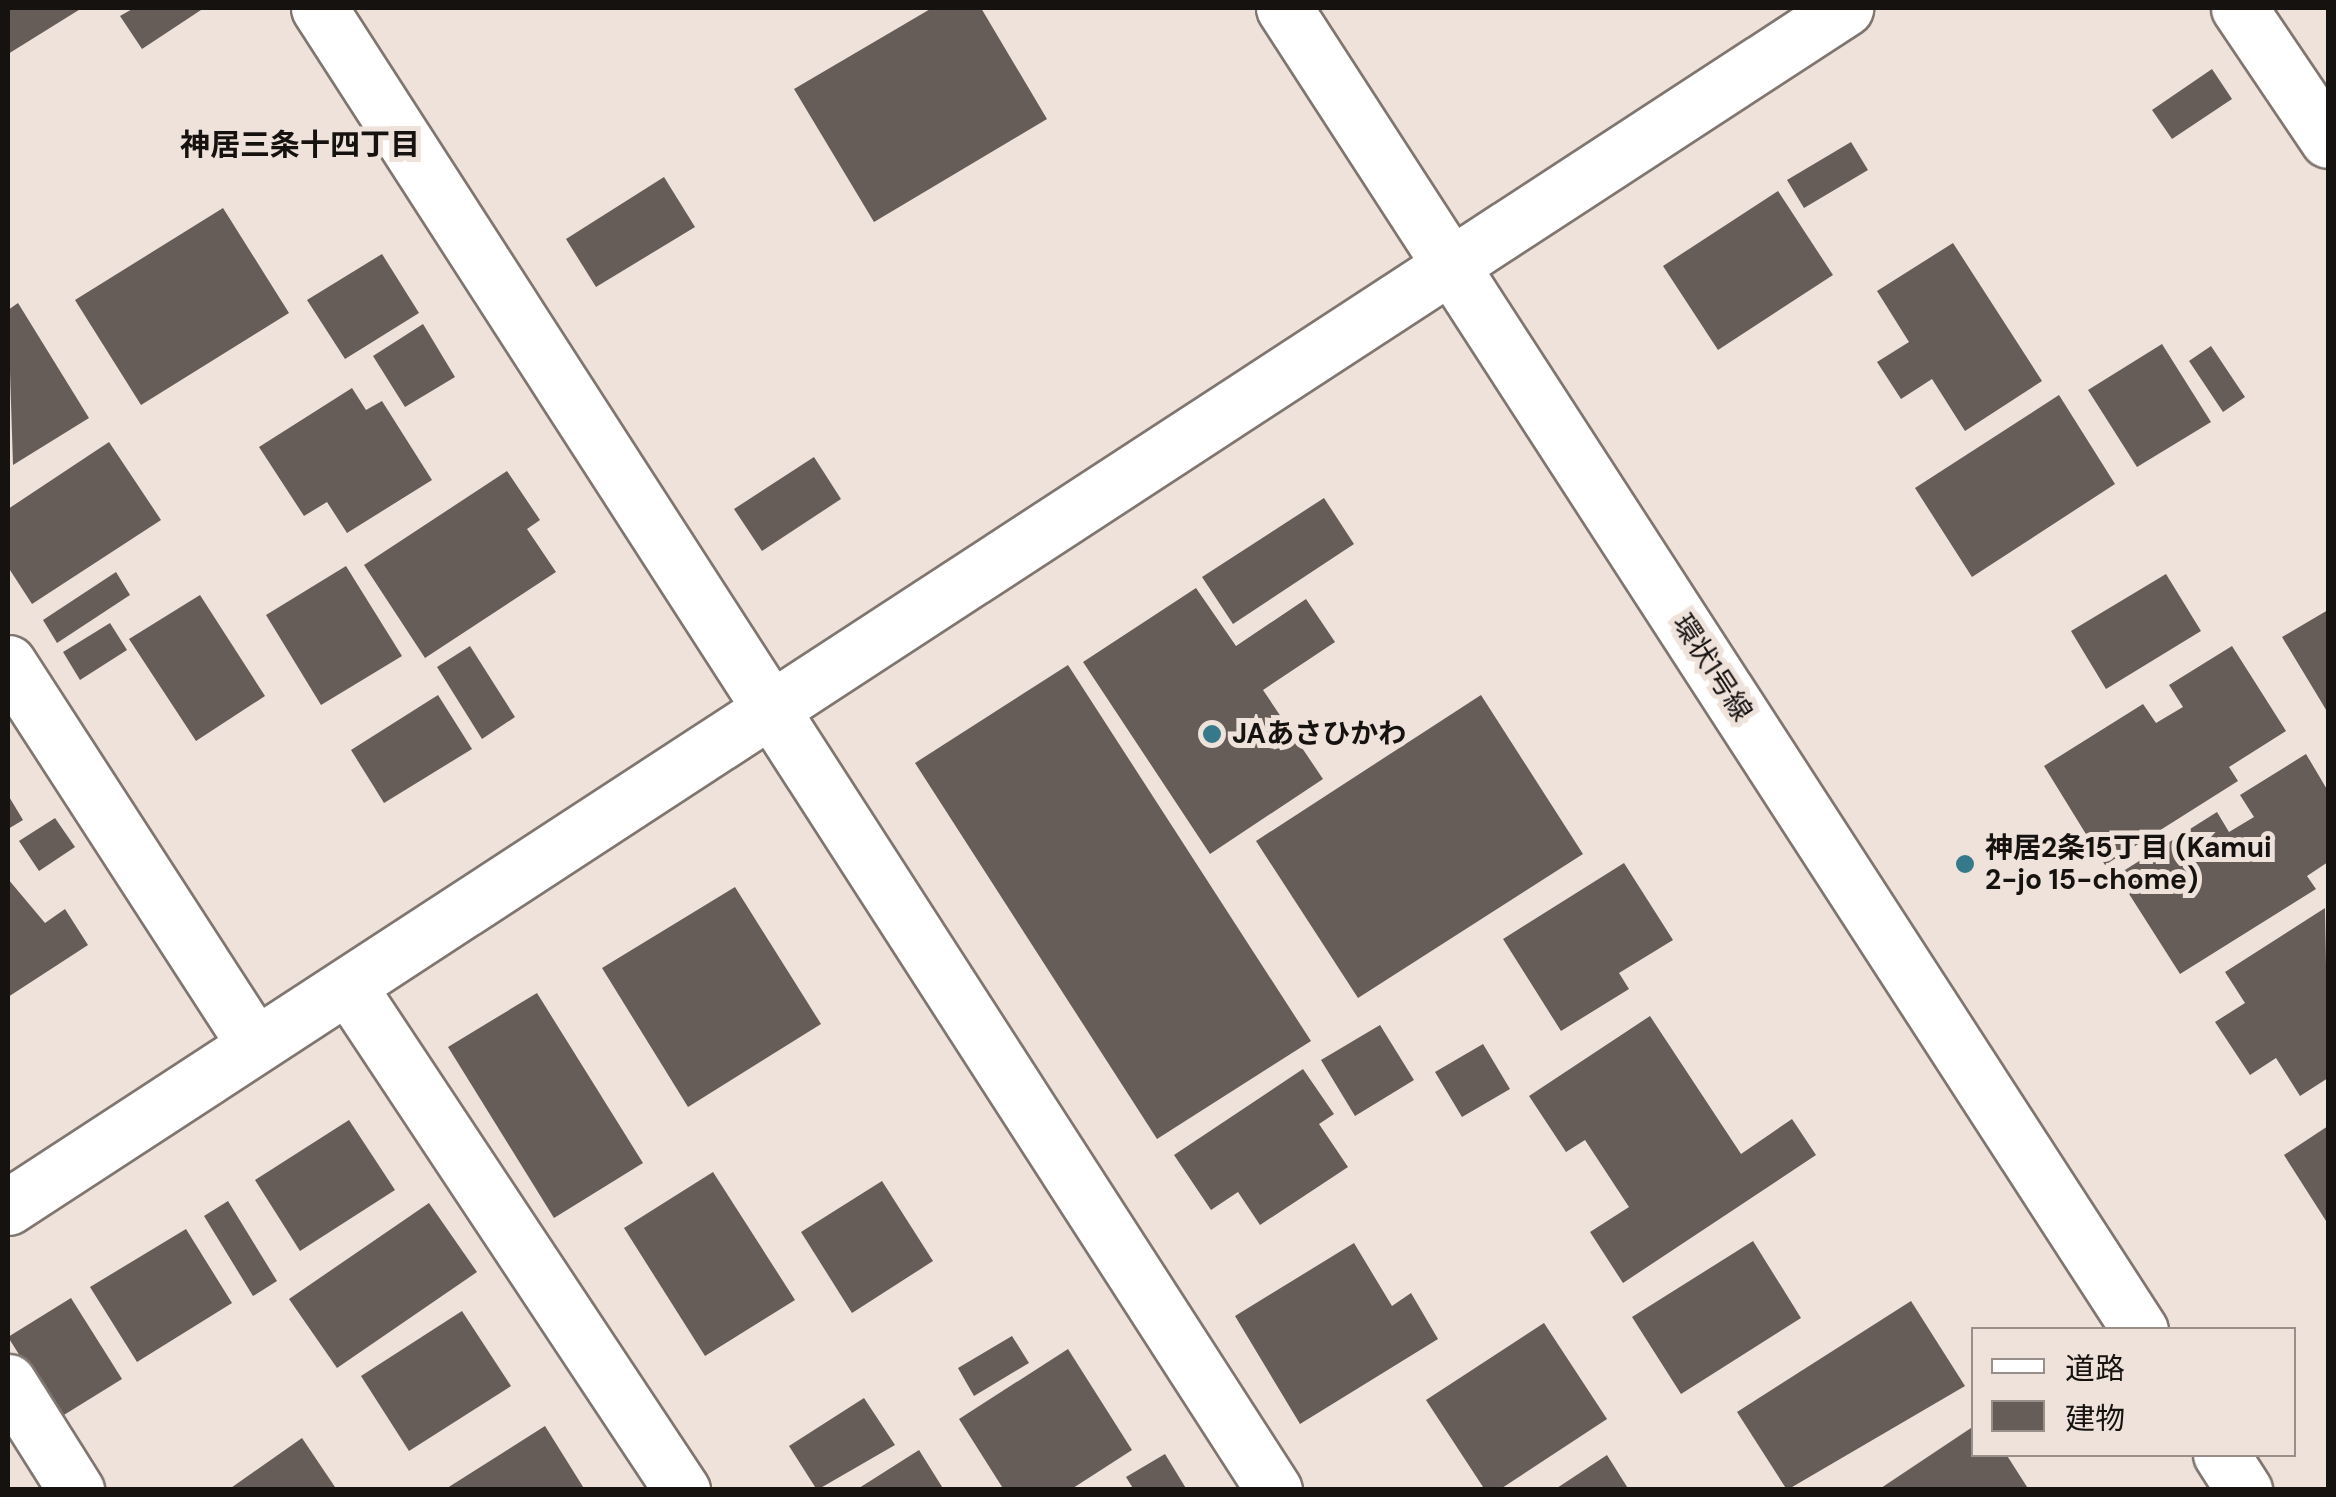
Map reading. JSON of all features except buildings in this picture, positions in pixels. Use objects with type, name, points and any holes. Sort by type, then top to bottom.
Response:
[{"type":"street","points":[[319,8],[1274,1490]]},
{"type":"street","name":"環状1号線","points":[[1284,8],[2138,1327]]},
{"type":"street","points":[[8,1207],[1845,8]]},
{"type":"street","points":[[2239,8],[2328,140]]},
{"type":"street","points":[[8,664],[255,1045]]},
{"type":"street","points":[[348,986],[682,1490]]},
{"type":"street","points":[[8,1382],[76,1490]]},
{"type":"street","points":[[2223,1457],[2244,1490]]},
{"type":"place","name":"JAあさひかわ","points":[[1212,734]]},
{"type":"place","name":"神居2条15丁目 (Kamui 2-jo 15-chome)","points":[[1965,864]]},
{"type":"district","name":"神居三条十四丁目","points":[[300,145]]}]
